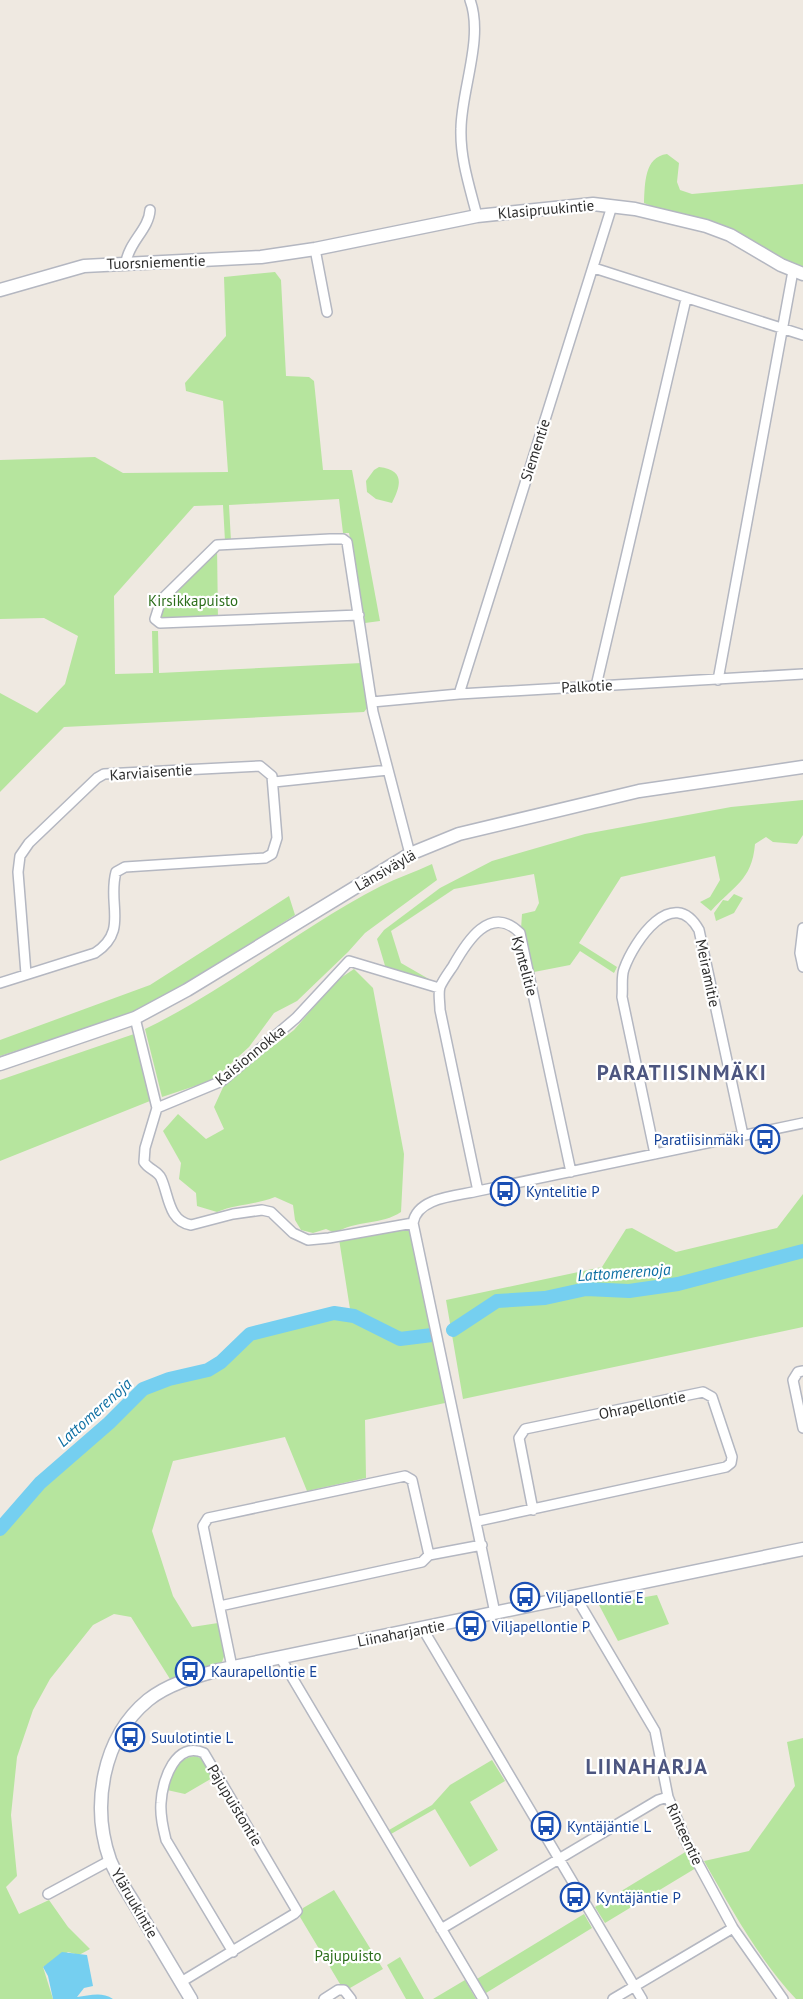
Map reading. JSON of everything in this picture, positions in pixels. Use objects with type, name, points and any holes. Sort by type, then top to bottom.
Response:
[{"type":"main road","name":"Klasipruukintie","points":[[315,249],[477,216],[571,205],[612,206],[706,226],[798,272]]},
{"type":"main road","name":"Tuorsniementie","points":[[0,290],[64,270],[126,262],[239,259],[315,249]]},
{"type":"main road","name":"Länsiväylä","points":[[0,1064],[135,1018],[187,990],[410,854],[481,827],[639,791],[803,767]]},
{"type":"main road","name":"Liinaharjantie","points":[[280,1657],[425,1629],[803,1549]]},
{"type":"main road","name":"Yläruukintie","points":[[191,1999],[111,1860],[104,1836],[101,1794],[104,1773],[125,1726],[136,1711],[166,1689],[193,1677],[280,1657]]},
{"type":"street","points":[[470,0],[473,57],[460,128],[462,155],[477,216]]},
{"type":"street","name":"Siementie","points":[[459,694],[612,206]]},
{"type":"street","points":[[126,262],[128,251],[148,221],[150,210]]},
{"type":"street","points":[[315,249],[327,312]]},
{"type":"street","points":[[594,268],[803,335]]},
{"type":"street","points":[[718,680],[782,328],[798,272]]},
{"type":"street","points":[[596,686],[686,299]]},
{"type":"street","points":[[359,615],[160,623],[155,619],[161,600],[217,545],[343,539],[347,542],[359,615],[372,702],[410,854]]},
{"type":"street","name":"Palkotie","points":[[372,702],[459,694],[803,674]]},
{"type":"street","name":"Karviaisentie","points":[[26,974],[18,872],[20,856],[29,843],[97,778],[104,774],[261,766],[272,776],[274,782]]},
{"type":"street","points":[[0,983],[95,953],[107,945],[115,930],[112,885],[116,872],[125,867],[265,858],[272,854],[277,838],[274,782],[388,770]]},
{"type":"street","name":"Meiramitie","points":[[655,1154],[622,997],[623,971],[653,922],[664,914],[679,912],[692,918],[699,930],[743,1135]]},
{"type":"street","name":"Kyntelitie","points":[[439,988],[470,937],[482,927],[504,923],[520,933],[572,1172]]},
{"type":"street","points":[[803,928],[800,953],[803,967]]},
{"type":"street","name":"Kaisionnokka","points":[[157,1108],[222,1081],[296,1018],[349,961],[439,988]]},
{"type":"street","points":[[439,988],[440,1010],[478,1191]]},
{"type":"street","points":[[135,1018],[157,1108],[145,1148],[144,1162],[161,1177],[167,1201],[175,1216],[184,1224],[262,1210],[271,1212],[293,1233],[308,1240],[413,1223]]},
{"type":"street","points":[[495,1613],[478,1521],[413,1223],[414,1214],[426,1204],[478,1191],[803,1123]]},
{"type":"street","points":[[803,1371],[798,1372],[793,1380],[803,1428]]},
{"type":"street","name":"Ohrapellontie","points":[[478,1521],[726,1467],[731,1463],[732,1457],[712,1397],[703,1392],[525,1429],[519,1438],[533,1509]]},
{"type":"street","points":[[232,1667],[203,1526],[208,1518],[405,1476],[412,1480],[429,1556]]},
{"type":"street","points":[[220,1606],[422,1562],[429,1556],[482,1545]]},
{"type":"street","name":"Rinteentie","points":[[578,1596],[580,1604],[655,1731],[668,1797],[687,1843],[733,1928],[783,1999]]},
{"type":"street","points":[[425,1629],[427,1636],[642,1999]]},
{"type":"street","points":[[280,1657],[483,1999]]},
{"type":"street","name":"Pajupuistontie","points":[[181,1982],[232,1952],[297,1911],[204,1753],[196,1749],[186,1750],[176,1759],[166,1779],[161,1802],[166,1840],[232,1952]]},
{"type":"street","points":[[441,1929],[658,1800],[668,1797]]},
{"type":"street","points":[[48,1894],[111,1860]]},
{"type":"street","points":[[613,1999],[733,1928]]},
{"type":"street","points":[[324,1999],[338,1990],[344,1990],[351,1999]]},
{"type":"green space","points":[[667,154],[679,163],[677,182],[680,190],[692,194],[803,184],[803,268],[644,203],[647,172],[654,160]]},
{"type":"green space","points":[[275,272],[281,280],[286,376],[309,377],[314,381],[323,470],[352,470],[380,621],[365,623],[349,533],[343,533],[339,499],[229,505],[231,541],[225,541],[223,505],[194,506],[114,596],[115,674],[153,673],[152,631],[158,631],[159,673],[362,663],[368,707],[364,712],[64,727],[0,792],[0,693],[37,713],[65,684],[78,636],[44,618],[0,619],[0,460],[95,457],[123,473],[228,472],[223,401],[186,391],[185,383],[226,336],[224,277]]},
{"type":"green space","points":[[379,467],[393,471],[399,479],[392,503],[376,499],[367,492],[366,481]]},
{"type":"green space","name":"Kirsikkapuisto","points":[[217,545],[218,621],[160,623],[158,606]]},
{"type":"green space","points":[[803,800],[803,835],[797,844],[773,842],[766,837],[755,844],[746,875],[711,911],[700,902],[710,897],[720,880],[715,856],[621,877],[579,943],[617,967],[614,973],[580,951],[570,965],[534,972],[521,929],[522,914],[535,911],[539,903],[534,874],[454,889],[391,931],[401,963],[434,982],[386,969],[377,939],[384,930],[440,888],[492,861],[585,834],[731,807]]},
{"type":"green space","points":[[432,864],[437,880],[365,933],[297,1001],[274,1013],[249,1047],[213,1080],[162,1097],[145,1029],[205,996],[321,920],[387,883]]},
{"type":"green space","points":[[734,894],[743,898],[734,913],[716,921],[714,913],[723,900],[728,901]]},
{"type":"green space","points":[[289,896],[295,915],[172,994],[139,1011],[0,1056],[0,1040],[150,985]]},
{"type":"green space","points":[[354,969],[373,988],[404,1154],[401,1212],[386,1219],[352,1226],[335,1233],[326,1229],[313,1233],[301,1230],[295,1220],[293,1205],[275,1197],[217,1212],[197,1206],[196,1193],[179,1179],[181,1163],[163,1131],[178,1114],[206,1139],[224,1129],[214,1107],[225,1083],[294,1030],[336,981]]},
{"type":"green space","points":[[134,1034],[150,1101],[0,1161],[0,1080]]},
{"type":"green space","points":[[803,1194],[803,1327],[463,1399],[446,1300],[602,1267],[626,1229],[632,1228],[676,1252],[777,1228]]},
{"type":"green space","points":[[404,1227],[411,1231],[432,1330],[407,1333],[389,1330],[350,1309],[339,1239]]},
{"type":"green space","points":[[340,1316],[400,1341],[433,1338],[445,1403],[365,1420],[366,1478],[307,1491],[285,1437],[173,1461],[152,1531],[173,1596],[192,1627],[218,1623],[225,1654],[222,1662],[170,1679],[131,1617],[114,1614],[93,1625],[50,1679],[33,1710],[17,1757],[11,1815],[17,1876],[6,1887],[19,1914],[49,1900],[68,1927],[90,1949],[79,1955],[68,1952],[43,1967],[53,1999],[0,1999],[0,1535],[26,1502],[150,1389],[205,1375],[220,1366],[243,1343],[262,1333]]},
{"type":"green space","points":[[657,1595],[669,1624],[618,1641],[599,1605]]},
{"type":"green space","points":[[803,1738],[803,1999],[796,1999],[758,1950],[704,1861],[749,1851],[795,1786],[787,1742]]},
{"type":"green space","points":[[195,1756],[203,1759],[214,1777],[185,1794],[167,1790],[179,1763]]},
{"type":"green space","points":[[492,1760],[505,1781],[470,1802],[498,1850],[470,1867],[435,1809],[391,1834],[389,1830],[432,1805],[450,1785]]},
{"type":"green space","points":[[687,1851],[696,1868],[605,1923],[595,1907]]},
{"type":"green space","name":"Pajupuisto","points":[[334,1890],[383,1969],[350,1988],[340,1984],[300,1917],[303,1908]]},
{"type":"green space","points":[[584,1914],[592,1928],[486,1993],[477,1979]]},
{"type":"green space","points":[[400,1957],[424,1999],[406,1999],[387,1965]]},
{"type":"green space","points":[[465,1980],[476,1999],[433,1999]]},
{"type":"water","points":[[62,1952],[87,1955],[93,1986],[84,1988],[77,1997],[100,1995],[113,1999],[53,1999],[48,1976],[43,1967]]},
{"type":"waterway","name":"Lattomerenoja","points":[[453,1330],[497,1301],[545,1298],[586,1289],[629,1291],[678,1284],[803,1251]]},
{"type":"waterway","name":"Lattomerenoja","points":[[0,1529],[40,1483],[109,1423],[143,1389],[169,1379],[208,1370],[221,1362],[250,1334],[334,1313],[354,1316],[400,1339],[432,1335]]},
{"type":"place","name":"Paratiisinmäki","points":[[765,1139]]},
{"type":"place","name":"Kyntelitie P","points":[[505,1191]]},
{"type":"place","name":"Viljapellontie E","points":[[525,1597]]},
{"type":"place","name":"Viljapellontie P","points":[[471,1626]]},
{"type":"place","name":"Kaurapellontie E","points":[[190,1671]]},
{"type":"place","name":"Suulotintie L","points":[[130,1737]]},
{"type":"place","name":"Kyntäjäntie L","points":[[546,1826]]},
{"type":"place","name":"Kyntäjäntie P","points":[[575,1897]]},
{"type":"district","name":"PARATIISINMÄKI","points":[[682,1072]]},
{"type":"district","name":"LIINAHARJA","points":[[647,1766]]}]
